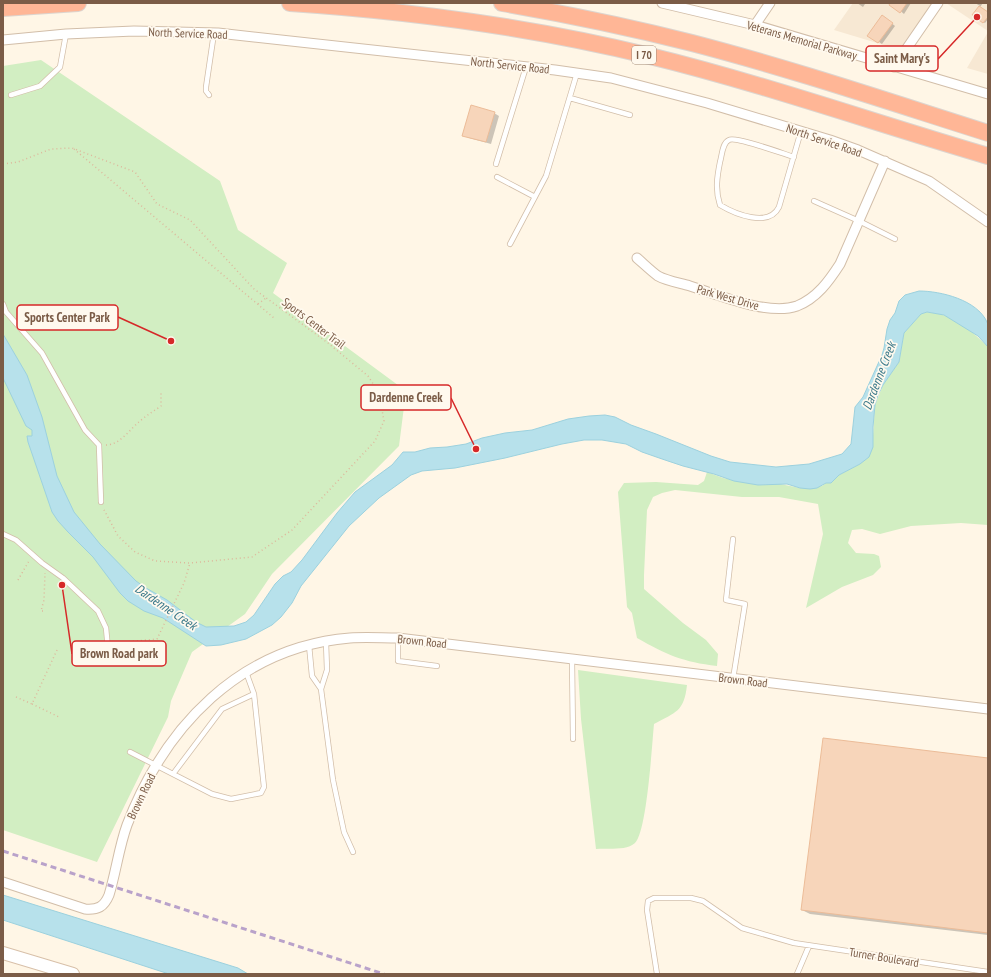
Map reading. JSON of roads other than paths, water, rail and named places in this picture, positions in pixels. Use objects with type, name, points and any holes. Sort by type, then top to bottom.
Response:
[{"type":"highway","points":[[3,8],[78,3]]},
{"type":"highway","name":"I 70","points":[[290,3],[446,18],[527,30],[599,44],[750,83],[988,156]]},
{"type":"highway","name":"I 70","points":[[502,3],[592,20],[694,44],[805,76],[988,133]]},
{"type":"main road","points":[[3,952],[73,974]]},
{"type":"street","name":"Veterans Memorial Parkway","points":[[662,3],[754,25],[988,94]]},
{"type":"street","points":[[754,25],[770,3]]},
{"type":"street","points":[[894,66],[938,3]]},
{"type":"street","name":"North Service Road","points":[[3,40],[66,34],[134,31],[214,33],[526,67],[611,78],[707,103],[830,140],[885,161],[929,181],[988,222]]},
{"type":"street","name":"Park West Drive","points":[[637,258],[659,277],[754,306],[779,308],[796,306],[809,300],[821,290],[840,264],[885,161]]},
{"type":"street","name":"Brown Road","points":[[3,882],[85,909],[94,910],[101,908],[109,895],[127,824],[156,765],[190,717],[209,698],[230,681],[246,672],[285,652],[326,642],[349,638],[398,638],[988,710]]},
{"type":"lane","points":[[209,95],[206,91],[206,87],[214,33]]},
{"type":"lane","points":[[11,95],[40,86],[60,67],[66,34]]},
{"type":"lane","points":[[496,164],[526,67]]},
{"type":"lane","points":[[510,244],[546,176],[577,73]]},
{"type":"lane","points":[[570,98],[630,115]]},
{"type":"lane","points":[[794,157],[743,141],[729,139],[724,148],[717,177],[717,195],[720,205],[752,217],[759,218],[771,216],[776,213],[779,207],[794,157],[801,132]]},
{"type":"lane","points":[[497,177],[535,197]]},
{"type":"lane","points":[[814,201],[895,239]]},
{"type":"lane","points":[[3,304],[6,312],[42,353],[85,430],[99,445],[101,502]]},
{"type":"lane","points":[[3,534],[16,540],[63,578],[98,611],[106,628],[110,659]]},
{"type":"lane","points":[[733,539],[726,600],[745,604],[734,679]]},
{"type":"lane","points":[[398,638],[398,661],[437,666]]},
{"type":"lane","points":[[326,642],[327,670],[321,689],[333,780],[344,832],[353,852]]},
{"type":"lane","points":[[309,645],[312,676],[321,689]]},
{"type":"lane","points":[[572,659],[573,739]]},
{"type":"lane","points":[[130,752],[212,794],[231,799],[261,793],[264,787],[254,694],[246,672]]},
{"type":"lane","points":[[173,774],[222,709],[254,694]]},
{"type":"lane","name":"Turner Boulevard","points":[[657,974],[647,910],[648,901],[654,898],[691,898],[703,901],[742,928],[794,943],[988,972]]},
{"type":"lane","points":[[797,974],[809,946]]},
{"type":"water","points":[[919,291],[928,291],[958,298],[975,308],[982,314],[988,325],[988,347],[978,336],[944,315],[927,312],[921,314],[904,333],[899,362],[878,395],[875,405],[873,447],[869,457],[860,464],[839,475],[831,483],[826,483],[817,488],[810,489],[787,484],[758,485],[734,481],[665,460],[642,452],[626,444],[602,440],[584,440],[455,468],[422,471],[411,475],[379,498],[349,526],[301,586],[292,603],[281,617],[272,625],[246,639],[221,645],[206,646],[163,618],[144,611],[128,601],[120,593],[93,557],[58,521],[52,512],[28,442],[27,436],[32,436],[32,430],[26,426],[3,378],[3,334],[27,375],[42,417],[57,476],[74,512],[100,544],[136,581],[167,600],[196,622],[206,627],[234,626],[246,622],[254,615],[275,584],[283,576],[291,572],[302,560],[337,513],[355,492],[392,465],[403,452],[415,452],[430,448],[466,444],[482,438],[505,433],[532,430],[568,419],[605,415],[615,417],[631,425],[730,462],[776,467],[809,464],[842,454],[851,444],[855,407],[863,397],[882,355],[890,320],[895,313],[899,301],[905,295]]},
{"type":"water","points":[[3,895],[238,968],[248,974],[169,974],[3,920]]},
{"type":"railway","points":[[3,851],[384,974]]},
{"type":"place","name":"Saint Mary's","points":[[977,17]]},
{"type":"place","name":"Sports Center Park","points":[[171,341]]},
{"type":"place","name":"Dardenne Creek","points":[[476,449]]},
{"type":"place","name":"Brown Road park","points":[[62,585]]}]
